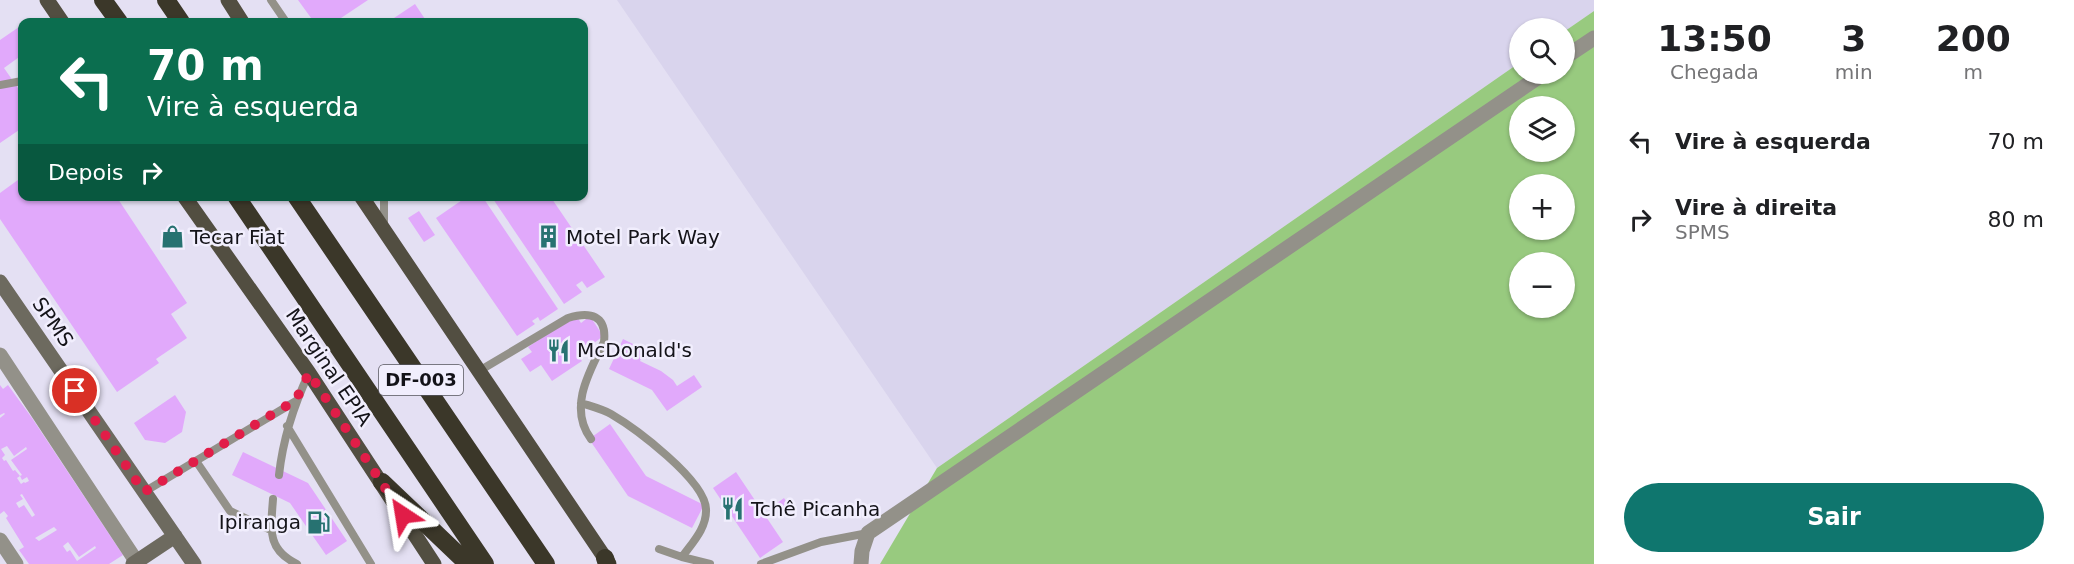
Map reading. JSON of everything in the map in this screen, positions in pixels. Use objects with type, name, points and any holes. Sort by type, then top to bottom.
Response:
[{"type":"highway","points":[[104,0],[116,18]]},
{"type":"highway","points":[[166,0],[178,18]]},
{"type":"highway","name":"DF-003","points":[[239,201],[485,564]]},
{"type":"highway","name":"DF-003","points":[[299,201],[546,564]]},
{"type":"highway","points":[[382,483],[468,564]]},
{"type":"main road","points":[[47,0],[59,18]]},
{"type":"main road","points":[[228,0],[239,18]]},
{"type":"main road","name":"Marginal EPIA","points":[[188,201],[309,373],[434,564]]},
{"type":"main road","points":[[364,201],[607,562]]},
{"type":"street","points":[[1575,51],[1594,38]]},
{"type":"street","points":[[861,564],[861,551],[868,533],[1528,84]]},
{"type":"street","name":"SPMS","points":[[0,282],[194,564]]},
{"type":"street","points":[[0,355],[136,563],[175,536]]},
{"type":"street","points":[[0,540],[16,564]]},
{"type":"lane","points":[[271,0],[283,18]]},
{"type":"lane","points":[[0,84],[18,82]]},
{"type":"lane","points":[[384,201],[384,231]]},
{"type":"lane","points":[[479,371],[568,318],[582,313],[597,318],[603,326],[604,342],[589,371],[581,403],[580,419],[591,439]]},
{"type":"lane","points":[[279,475],[287,426],[309,373]]},
{"type":"lane","points":[[144,492],[296,400]]},
{"type":"lane","points":[[581,403],[609,413],[635,430],[688,476],[702,495],[706,506],[702,530],[682,557]]},
{"type":"lane","points":[[287,426],[371,564]]},
{"type":"lane","points":[[196,462],[230,511],[271,530]]},
{"type":"lane","points":[[273,499],[272,541],[287,560],[297,564]]},
{"type":"lane","points":[[762,564],[821,542],[868,533]]},
{"type":"lane","points":[[659,549],[710,564]]},
{"type":"shaded area","points":[[617,0],[1594,0],[1594,11],[1575,24],[1575,18],[1509,18],[1509,70],[937,468]]},
{"type":"green space","points":[[1594,11],[1594,564],[880,564],[937,468],[1509,70],[1509,84],[1575,84],[1575,24]]},
{"type":"building","points":[[298,0],[368,0],[341,18],[311,18]]},
{"type":"building","points":[[415,4],[424,18],[394,18]]},
{"type":"building","points":[[18,28],[18,58],[4,68],[18,88],[18,131],[0,143],[0,40]]},
{"type":"building","points":[[18,180],[18,201],[119,201],[187,303],[171,314],[187,338],[156,359],[159,363],[117,392],[0,219],[0,193]]},
{"type":"building","points":[[461,201],[485,201],[558,309],[540,321],[538,317],[532,321],[535,324],[517,336],[436,218]]},
{"type":"building","name":"Motel Park Way","points":[[494,201],[553,201],[605,277],[587,288],[582,281],[576,285],[582,292],[564,304]]},
{"type":"building","points":[[419,211],[435,235],[424,242],[408,218]]},
{"type":"building","name":"McDonald's","points":[[576,315],[581,323],[590,316],[603,336],[578,356],[582,361],[552,381],[541,365],[530,372],[521,359],[532,352],[528,347]]},
{"type":"building","points":[[623,339],[645,350],[640,361],[661,371],[677,386],[694,375],[702,387],[667,411],[652,390],[609,369]]},
{"type":"building","points":[[0,385],[3,389],[8,385],[123,555],[109,564],[29,564],[19,550],[24,547],[6,518],[8,516],[4,511],[0,514],[0,418],[5,414],[0,415]],"holes":[[[7,446],[14,456],[26,447],[27,449],[11,460],[22,475],[20,476],[15,470],[13,471],[6,460],[4,461],[2,458],[5,455],[1,449]],[[20,476],[22,480],[27,477],[29,481],[21,484],[17,478]],[[22,494],[35,515],[32,517],[24,505],[19,508],[16,503],[23,499],[20,495]],[[54,527],[57,530],[39,541],[35,538]],[[68,542],[79,557],[95,546],[96,548],[77,561],[70,550],[67,552],[63,546]]]},
{"type":"building","points":[[175,395],[186,412],[182,432],[165,443],[145,440],[134,423]]},
{"type":"building","points":[[610,424],[646,476],[704,505],[692,528],[628,496],[589,439]]},
{"type":"building","name":"Ipiranga","points":[[243,452],[308,483],[347,541],[326,555],[290,503],[232,475]]},
{"type":"building","points":[[736,472],[783,542],[760,558],[713,488]]},
{"type":"building","points":[[784,498],[791,509],[783,515],[776,504]]},
{"type":"place","name":"Tecar Fiat","points":[[172,237]]},
{"type":"place","name":"Motel Park Way","points":[[548,237]]},
{"type":"place","name":"McDonald's","points":[[559,350]]},
{"type":"place","name":"Tchê Picanha","points":[[733,509]]},
{"type":"place","name":"Ipiranga","points":[[319,522]]},
{"type":"route","points":[[75,391],[144,492],[296,400],[309,373],[403,515]]}]
